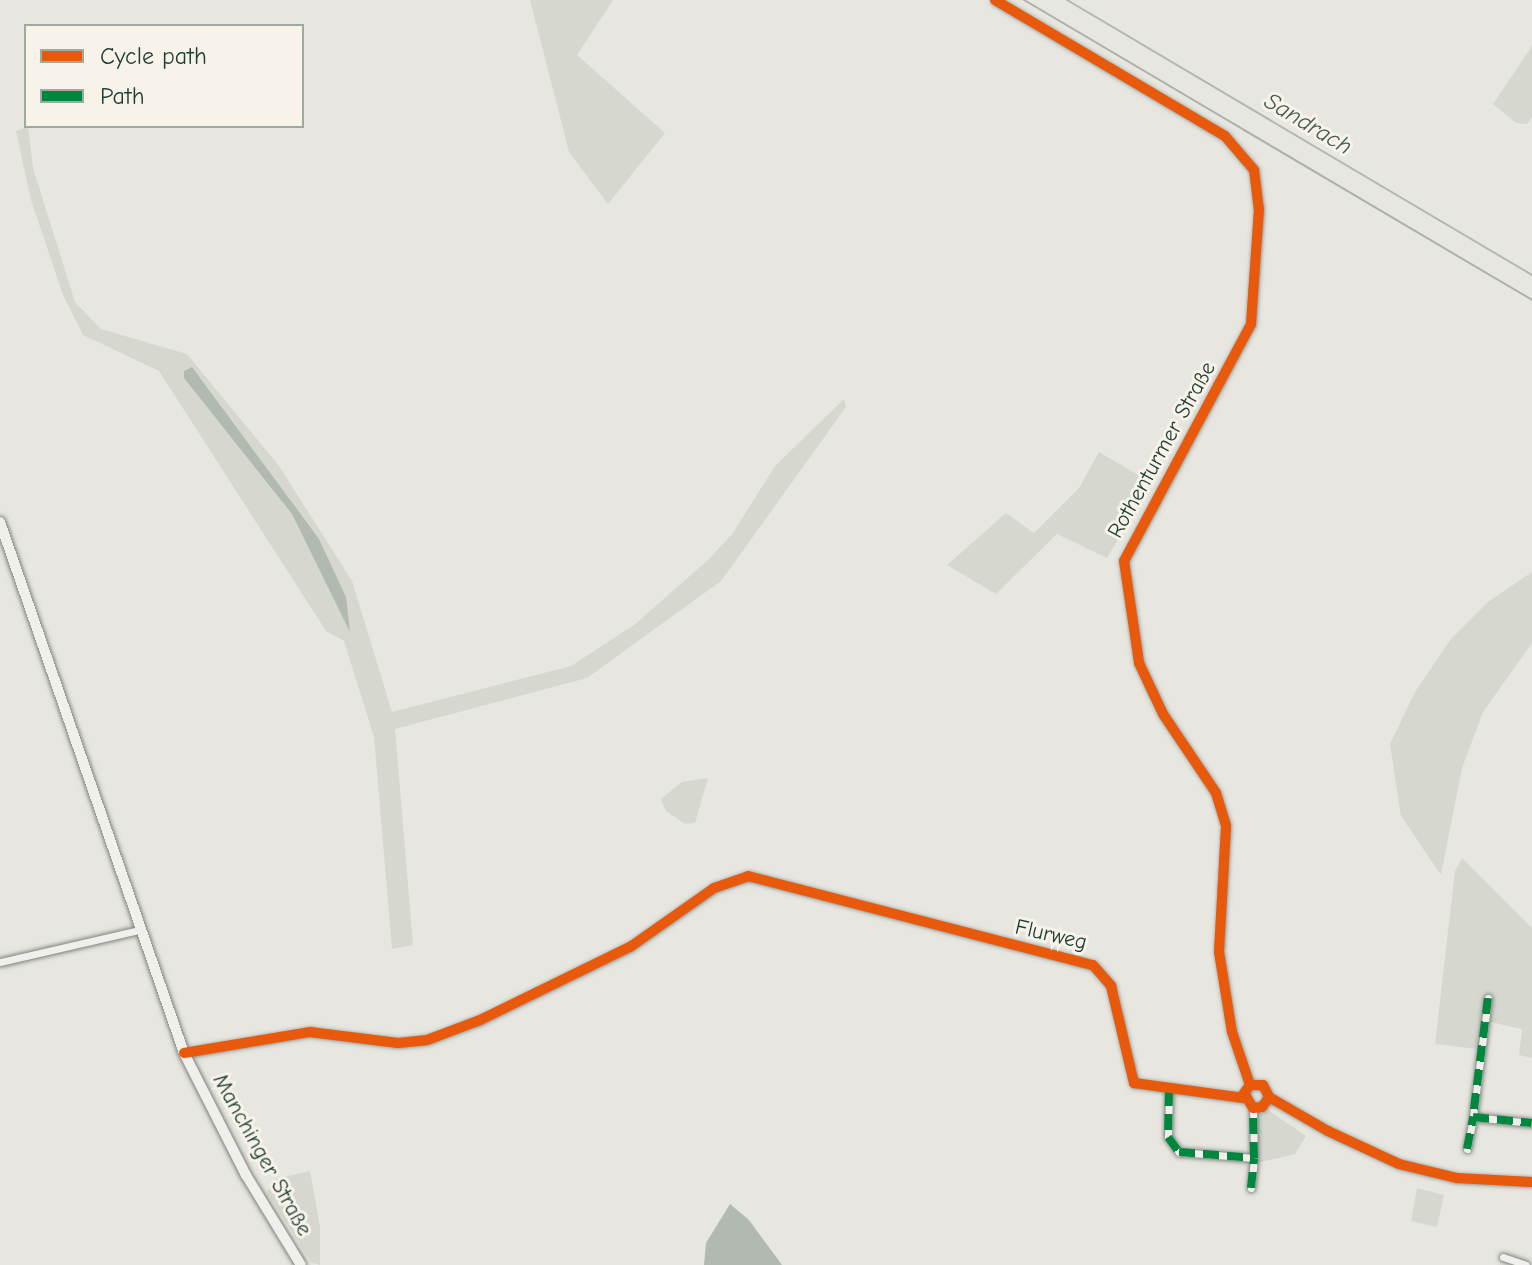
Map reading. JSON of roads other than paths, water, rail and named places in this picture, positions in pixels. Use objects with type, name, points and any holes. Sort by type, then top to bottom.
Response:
[{"type":"main road","name":"Manchinger Straße","points":[[0,522],[184,1053],[239,1162],[301,1265]]},
{"type":"street","name":"Rothenturmer Straße","points":[[995,0],[1225,136],[1254,170],[1259,209],[1251,324],[1124,561],[1139,663],[1163,714],[1216,793],[1224,818],[1227,848],[1219,952],[1234,1040],[1250,1085]]},
{"type":"street","name":"Flurweg","points":[[184,1053],[310,1032],[398,1043],[427,1040],[480,1020],[617,953],[714,888],[748,876],[1093,965],[1111,986],[1129,1076],[1141,1086],[1244,1098]]},
{"type":"street","points":[[0,962],[139,930]]},
{"type":"street","points":[[1467,1149],[1488,998]]},
{"type":"street","points":[[1251,1188],[1253,1108],[1244,1098],[1250,1085],[1263,1085],[1269,1097],[1399,1164],[1457,1178],[1532,1182]]},
{"type":"street","points":[[1169,1090],[1168,1137],[1173,1149],[1254,1158]]},
{"type":"street","points":[[1253,1108],[1262,1107],[1269,1097]]},
{"type":"street","points":[[1473,1117],[1532,1123]]},
{"type":"street","points":[[1503,1257],[1526,1265]]},
{"type":"waterway","name":"Sandrach","points":[[1067,0],[1532,275]]},
{"type":"railway","points":[[1024,0],[1532,300]]}]
